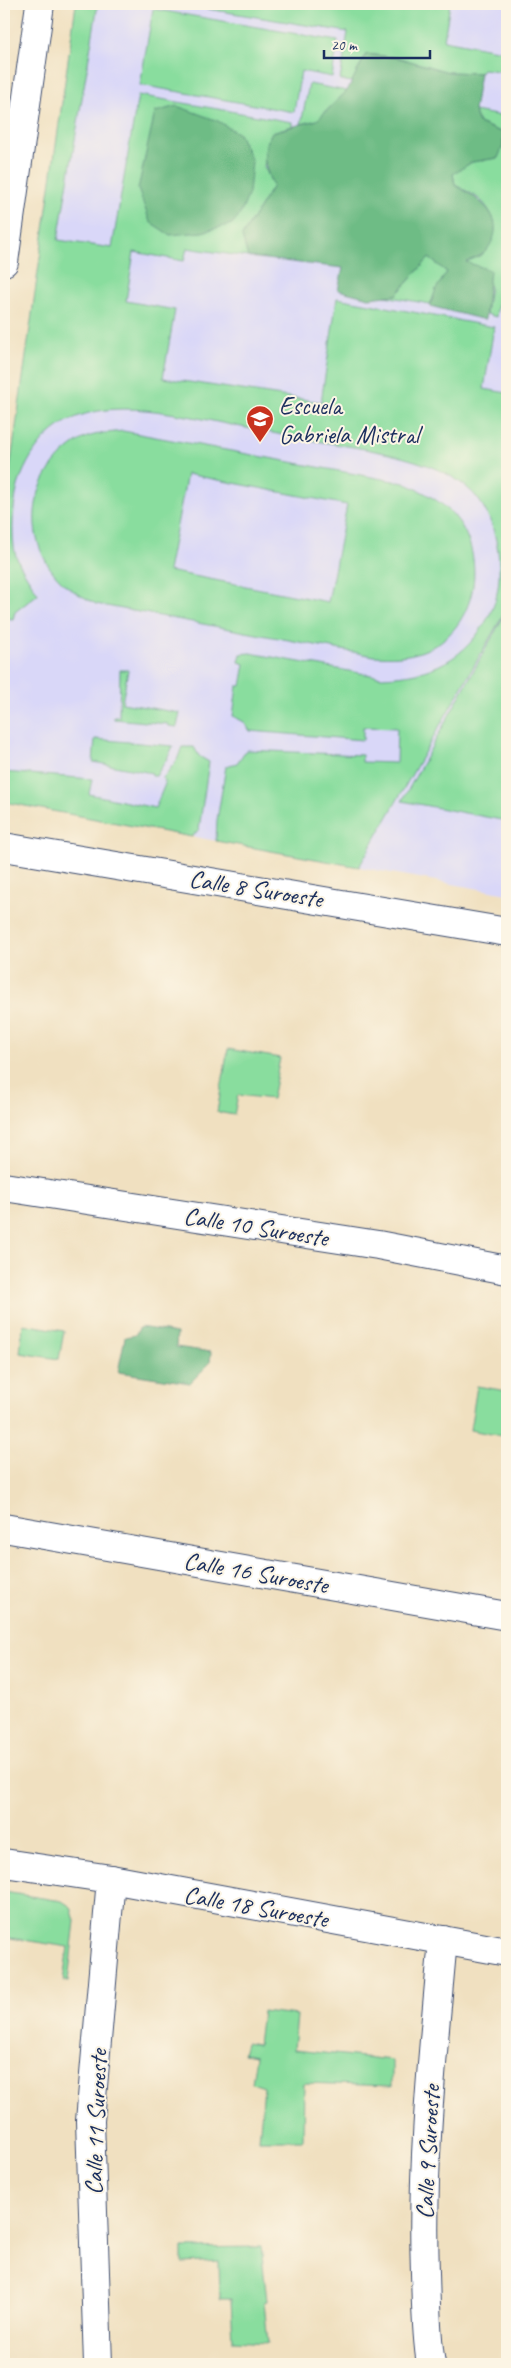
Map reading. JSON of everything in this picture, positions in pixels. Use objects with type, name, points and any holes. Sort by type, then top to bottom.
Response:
[{"type":"street","points":[[4,262],[40,4]]},
{"type":"street","name":"Calle 8 Suroeste","points":[[4,847],[507,932]]},
{"type":"street","name":"Calle 10 Suroeste","points":[[4,1187],[378,1245],[507,1270]]},
{"type":"street","name":"Calle 16 Suroeste","points":[[4,1528],[507,1616]]},
{"type":"street","name":"Calle 18 Suroeste","points":[[4,1863],[111,1880],[507,1952]]},
{"type":"street","name":"Calle 11 Suroeste","points":[[98,2364],[90,2121],[111,1880]]},
{"type":"street","name":"Calle 9 Suroeste","points":[[431,2364],[428,2345],[424,2232],[428,2103],[443,1940]]},
{"type":"shaded area","name":"Escuela Gabriela Mistral","points":[[76,4],[507,4],[507,894],[4,802],[4,511]]},
{"type":"green space","points":[[76,4],[98,4],[58,240],[112,248],[138,95],[292,122],[292,126],[272,132],[264,166],[273,186],[242,236],[248,257],[187,248],[184,261],[134,252],[126,301],[175,310],[163,378],[321,402],[337,298],[494,327],[484,389],[507,393],[507,608],[359,867],[216,841],[217,820],[226,766],[237,763],[246,750],[362,755],[362,762],[396,763],[397,728],[363,727],[363,740],[250,731],[244,722],[233,716],[237,686],[241,686],[245,664],[239,662],[241,654],[250,653],[382,677],[417,673],[446,662],[458,654],[481,630],[490,614],[498,585],[499,569],[495,535],[489,519],[473,493],[457,480],[437,469],[392,455],[176,414],[122,409],[97,411],[74,418],[54,431],[36,450],[18,485],[14,505],[14,548],[21,566],[38,594],[15,612],[13,619],[4,618],[4,511]]},
{"type":"green space","points":[[177,4],[450,4],[444,40],[507,52],[507,72],[483,69],[480,73],[448,72],[399,58],[366,54],[352,82],[340,80],[348,32]]},
{"type":"green space","points":[[153,9],[338,41],[332,77],[301,71],[294,112],[140,85]]},
{"type":"green space","points":[[366,54],[399,58],[448,72],[480,73],[474,111],[479,123],[503,133],[503,146],[498,158],[472,162],[453,174],[455,185],[482,204],[494,220],[493,240],[486,251],[466,262],[490,270],[485,320],[430,306],[436,289],[447,272],[429,258],[396,295],[369,298],[338,290],[343,268],[248,257],[242,236],[273,186],[267,172],[265,159],[266,147],[272,132],[317,120],[347,91]]},
{"type":"green space","points":[[309,84],[347,91],[317,120],[301,124]]},
{"type":"green space","points":[[177,106],[218,121],[239,134],[252,161],[249,193],[241,213],[232,224],[202,232],[170,235],[150,222],[138,189],[155,112]]},
{"type":"green space","points":[[474,111],[507,117],[507,243],[496,317],[486,314],[490,286],[465,262],[495,222],[479,199],[455,185],[453,173],[472,162],[498,158],[503,133],[479,123]]},
{"type":"green space","points":[[429,258],[447,272],[430,304],[385,296],[396,295]]},
{"type":"green space","points":[[123,431],[404,483],[419,490],[454,515],[468,539],[473,558],[474,577],[471,596],[464,613],[454,629],[440,642],[423,651],[405,655],[374,656],[96,604],[65,585],[47,564],[39,545],[35,525],[36,506],[41,486],[50,469],[64,453],[86,438]],"holes":[[[187,474],[347,505],[328,602],[168,571]]]},
{"type":"green space","points":[[507,610],[507,821],[402,801]]},
{"type":"green space","points":[[120,670],[128,670],[122,703],[180,713],[177,727],[169,726],[168,724],[114,719],[114,717],[119,717]]},
{"type":"green space","points":[[95,739],[173,746],[156,776],[152,776],[152,773],[93,762]]},
{"type":"green space","points":[[182,747],[194,747],[199,756],[209,762],[199,829],[192,837],[4,802],[4,772],[92,779],[89,794],[155,808],[165,784],[163,778],[177,760]]},
{"type":"green space","points":[[228,1049],[280,1058],[272,1099],[238,1095],[234,1115],[217,1112]]},
{"type":"green space","points":[[23,1324],[64,1331],[59,1359],[20,1353]]},
{"type":"green space","points":[[140,1327],[177,1333],[176,1347],[211,1352],[210,1363],[190,1383],[118,1372],[125,1337],[135,1335]]},
{"type":"green space","points":[[477,1386],[507,1391],[507,1437],[470,1430]]},
{"type":"green space","points":[[4,1892],[62,1901],[71,1907],[75,1921],[68,1981],[63,1981],[68,1947],[4,1937]]},
{"type":"green space","points":[[262,2011],[297,2015],[294,2050],[392,2060],[392,2086],[304,2083],[303,2140],[259,2140],[264,2087],[252,2083],[256,2056],[243,2054],[246,2043],[258,2045]]},
{"type":"green space","points":[[261,2247],[267,2301],[264,2302],[268,2343],[233,2341],[231,2299],[220,2299],[219,2261],[182,2263],[182,2248]]},
{"type":"place","name":"Escuela Gabriela Mistral","points":[[260,443]]}]
